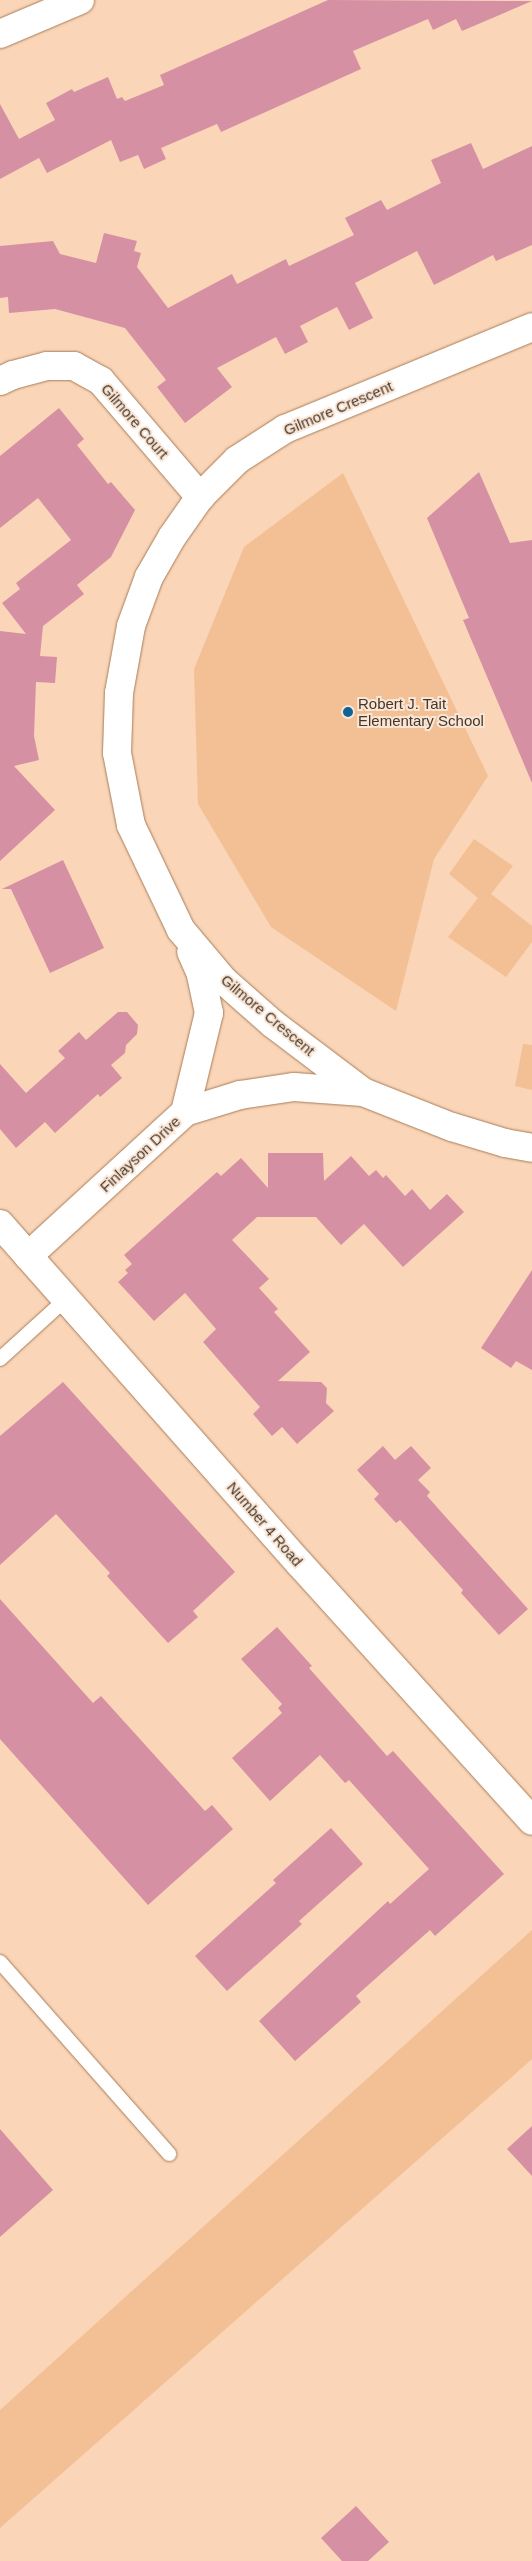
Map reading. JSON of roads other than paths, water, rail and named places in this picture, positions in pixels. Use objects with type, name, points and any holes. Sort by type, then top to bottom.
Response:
[{"type":"street","points":[[0,34],[80,0]]},
{"type":"street","name":"Gilmore Crescent","points":[[185,1112],[209,1013],[201,974],[131,825],[117,753],[119,693],[131,626],[149,577],[200,497],[237,460],[285,428],[532,327]]},
{"type":"street","name":"Gilmore Court","points":[[0,381],[13,375],[47,366],[74,366],[101,381],[200,497]]},
{"type":"street","name":"Gilmore Crescent","points":[[181,930],[224,981],[273,1024],[363,1092]]},
{"type":"street","name":"Finlayson Drive","points":[[28,1256],[185,1112],[240,1095],[294,1087],[363,1092],[452,1127],[505,1143],[532,1148]]},
{"type":"street","name":"Number 4 Road","points":[[0,1224],[300,1564],[532,1821]]},
{"type":"lane","points":[[0,1359],[66,1299]]},
{"type":"lane","points":[[0,1962],[169,2154]]},
{"type":"place","name":"Robert J. Tait Elementary School","points":[[348,712]]}]
